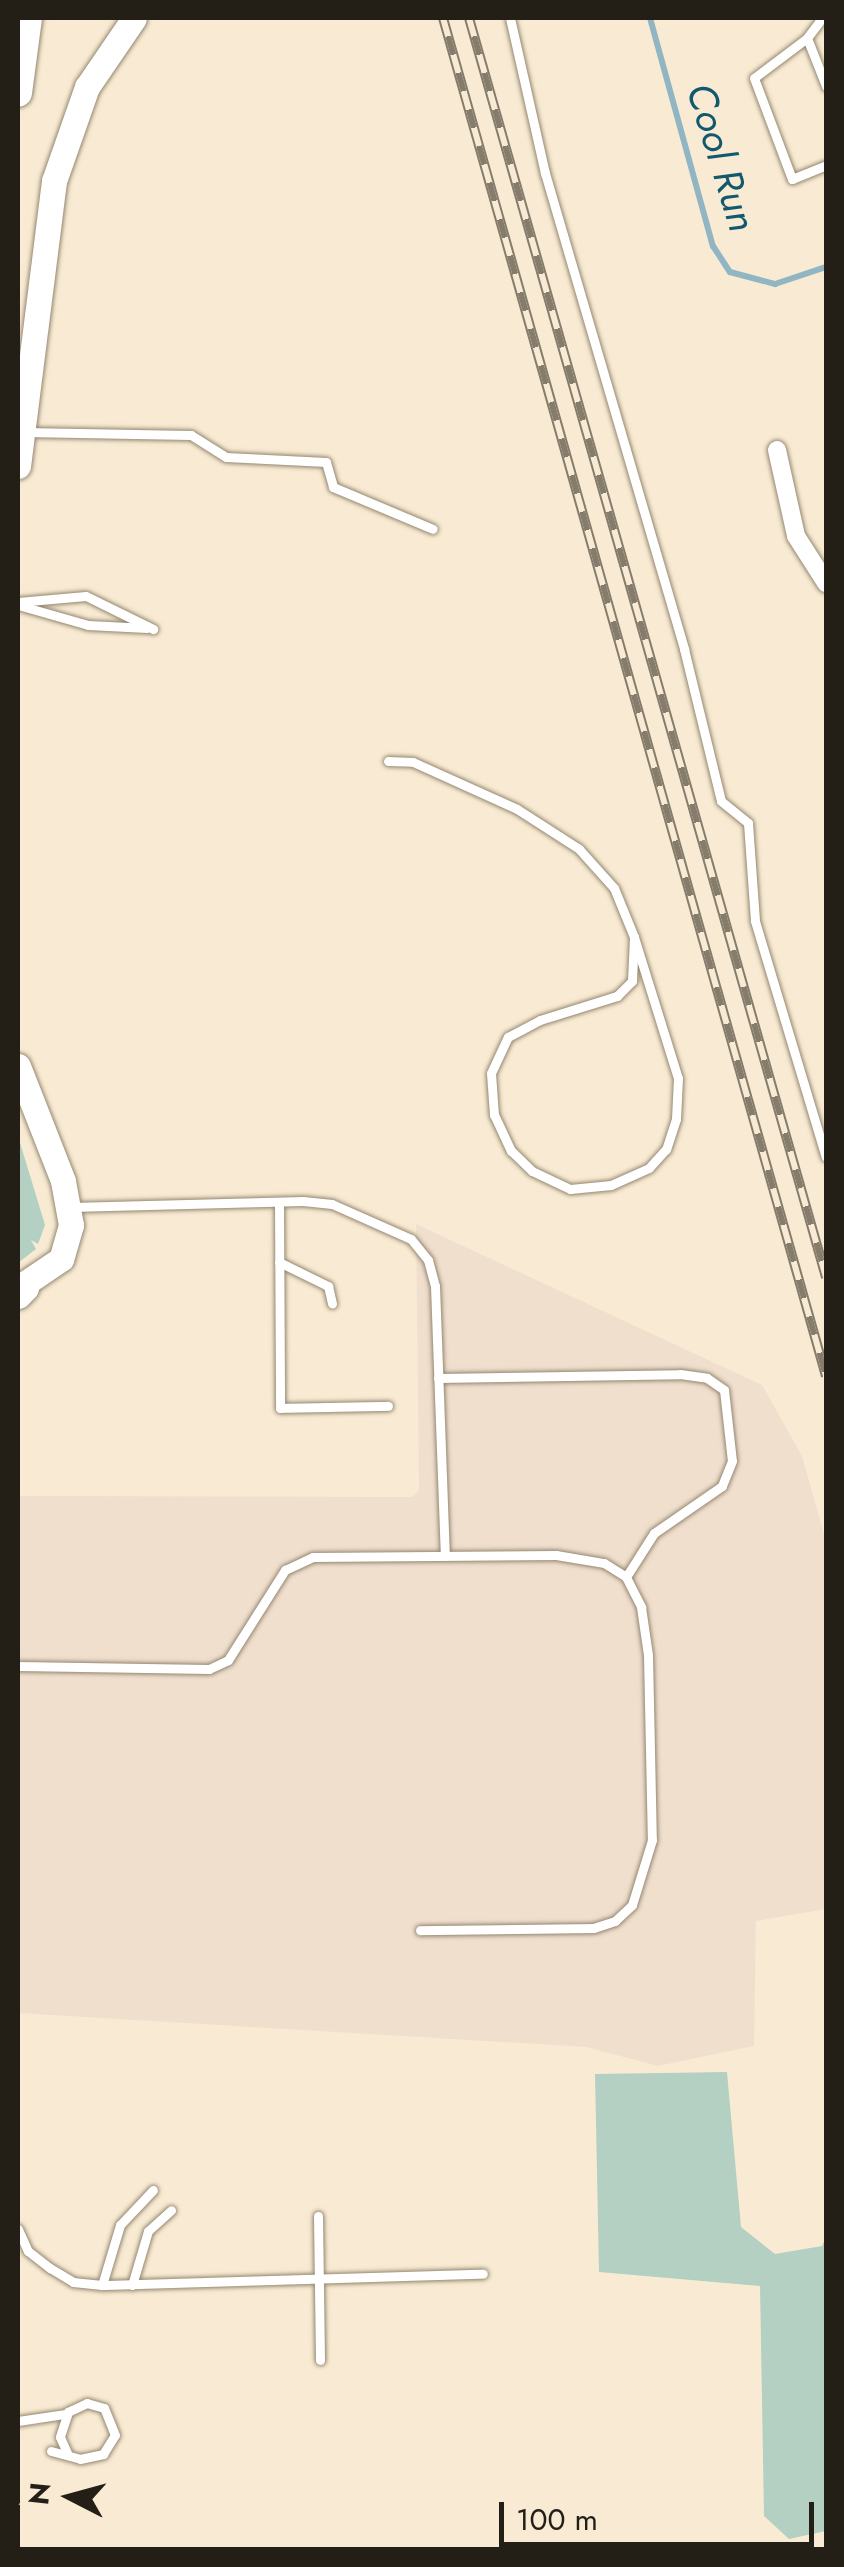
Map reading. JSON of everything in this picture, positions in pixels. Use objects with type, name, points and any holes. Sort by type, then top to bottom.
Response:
[{"type":"main road","points":[[18,92],[28,18]]},
{"type":"street","points":[[18,466],[54,181],[87,87],[134,18]]},
{"type":"street","points":[[778,450],[796,536],[826,583]]},
{"type":"street","points":[[18,1066],[68,1207],[70,1241],[62,1259],[20,1290]]},
{"type":"lane","points":[[510,18],[545,173],[684,649],[721,801],[748,823],[753,841],[755,921],[826,1158]]},
{"type":"lane","points":[[822,18],[807,38],[754,78],[792,179],[826,165]]},
{"type":"lane","points":[[807,38],[826,86]]},
{"type":"lane","points":[[20,431],[190,435],[226,457],[326,462],[333,487],[434,530]]},
{"type":"lane","points":[[86,596],[154,629],[88,624],[18,604],[86,596]]},
{"type":"lane","points":[[388,761],[413,762],[517,810],[580,849],[614,888],[634,937],[678,1078],[676,1119],[666,1149],[648,1168],[611,1185],[570,1189],[532,1170],[511,1151],[494,1115],[491,1073],[508,1038],[540,1020],[617,996],[632,981],[634,937]]},
{"type":"lane","points":[[279,1202],[280,1408],[388,1406]]},
{"type":"lane","points":[[68,1207],[332,1204],[411,1239],[428,1260],[435,1286],[445,1556]]},
{"type":"lane","points":[[279,1262],[328,1286],[332,1304]]},
{"type":"lane","points":[[438,1378],[680,1374],[707,1378],[724,1390],[732,1461],[722,1486],[654,1533],[626,1577]]},
{"type":"lane","points":[[18,1666],[209,1669],[228,1660],[285,1570],[313,1557],[556,1555],[604,1563],[626,1577],[642,1606],[648,1655],[652,1840],[632,1905],[615,1921],[592,1928],[420,1930]]},
{"type":"lane","points":[[102,2285],[120,2225],[154,2190]]},
{"type":"lane","points":[[132,2284],[148,2232],[171,2210]]},
{"type":"lane","points":[[318,2216],[320,2360]]},
{"type":"lane","points":[[18,2230],[28,2251],[73,2282],[102,2285],[483,2274]]},
{"type":"lane","points":[[18,2259],[28,2251]]},
{"type":"lane","points":[[18,2421],[68,2412],[87,2404],[104,2408],[115,2435],[103,2454],[51,2452]]},
{"type":"lane","points":[[68,2412],[60,2437],[68,2455]]},
{"type":"shaded area","points":[[416,1224],[762,1385],[802,1456],[826,1541],[826,1909],[756,1921],[754,2046],[658,2066],[586,2047],[18,2013],[18,1496],[412,1497],[419,1490]]},
{"type":"green space","points":[[18,1136],[45,1225],[38,1244],[31,1240],[36,1249],[18,1263]]},
{"type":"green space","points":[[727,2072],[741,2227],[775,2254],[822,2246],[826,2237],[826,2531],[789,2539],[764,2516],[760,2286],[599,2272],[595,2074]]},
{"type":"waterway","name":"Cool Run","points":[[650,18],[713,246],[730,272],[775,284],[826,267]]},
{"type":"railway","points":[[443,18],[826,1376]]},
{"type":"railway","points":[[469,18],[826,1277]]}]
